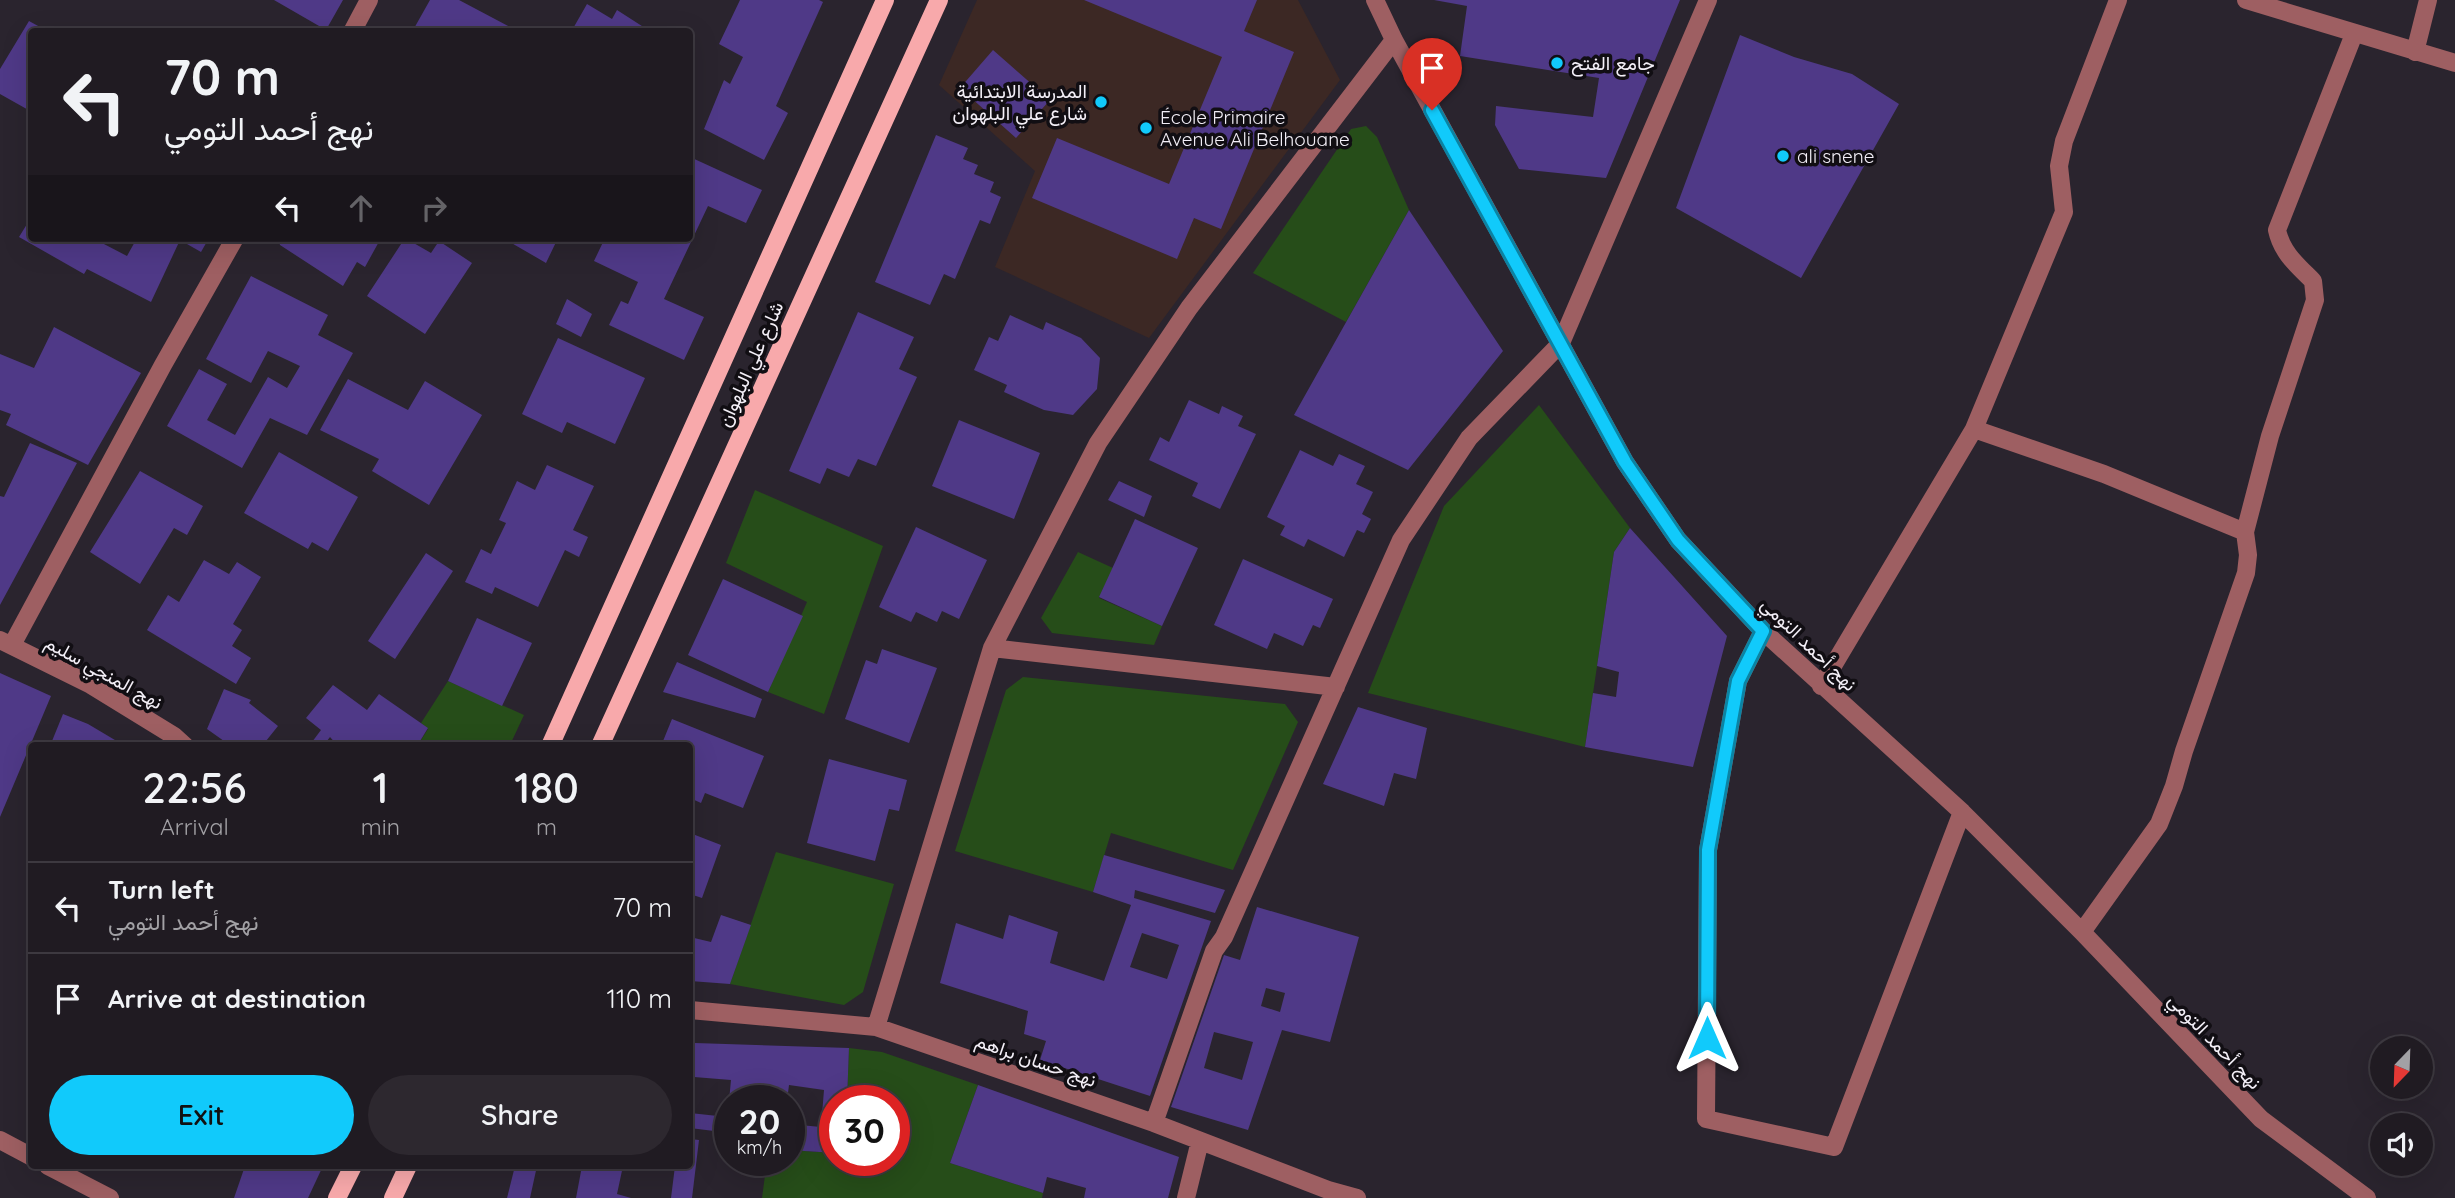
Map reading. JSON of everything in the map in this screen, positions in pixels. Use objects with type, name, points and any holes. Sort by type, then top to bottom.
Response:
[{"type":"main road","name":"شارع علي البلهوان","points":[[552,742],[885,0]]},
{"type":"main road","name":"شارع علي البلهوان","points":[[602,742],[939,0]]},
{"type":"main road","points":[[337,1198],[352,1169]]},
{"type":"main road","points":[[393,1198],[407,1169]]},
{"type":"street","points":[[354,28],[369,0]]},
{"type":"street","name":"نهج أحمد التومي","points":[[1375,0],[1394,40],[1625,462],[1678,540],[1763,631],[1962,812],[2082,932],[2261,1119],[2367,1198]]},
{"type":"street","points":[[1154,1123],[1214,951],[1224,937],[1401,540],[1469,438],[1560,343],[1708,0]]},
{"type":"street","points":[[1821,686],[1974,429],[2064,212],[2059,166],[2064,141],[2118,0]]},
{"type":"street","points":[[2246,0],[2455,64]]},
{"type":"street","points":[[2415,52],[2428,0]]},
{"type":"street","points":[[2082,932],[2159,824],[2246,573],[2248,555],[2245,533],[2270,436],[2315,300],[2313,281],[2287,256],[2277,230],[2354,34]]},
{"type":"street","points":[[876,1027],[992,648],[1098,443],[1189,308],[1394,40]]},
{"type":"street","points":[[6,643],[233,242]]},
{"type":"street","points":[[1974,429],[2104,474],[2245,533]]},
{"type":"street","points":[[1763,631],[1738,681],[1708,850],[1706,1119],[1835,1147],[1962,812]]},
{"type":"street","name":"نهج المنجي سليم","points":[[6,643],[91,685],[181,742]]},
{"type":"street","points":[[992,648],[1336,687]]},
{"type":"street","name":"نهج حسان براهم","points":[[693,1010],[876,1027],[1154,1123],[1328,1190],[1357,1198]]},
{"type":"street","points":[[0,1140],[28,1155]]},
{"type":"street","points":[[1186,1198],[1200,1141]]},
{"type":"street","points":[[54,1169],[110,1198]]},
{"type":"shaded area","name":"École Primaire Avenue Ali Belhouane","points":[[977,0],[1298,0],[1340,80],[1149,338],[995,267],[1035,171],[939,85]]},
{"type":"green space","points":[[1366,126],[1377,137],[1409,210],[1346,322],[1253,273],[1351,129]]},
{"type":"green space","points":[[1539,405],[1630,528],[1614,552],[1585,747],[1368,693],[1444,506]]},
{"type":"green space","points":[[755,490],[883,546],[824,714],[768,692],[807,602],[726,563]]},
{"type":"green space","points":[[1078,552],[1113,568],[1099,598],[1162,626],[1154,645],[1052,633],[1041,618]]},
{"type":"green space","points":[[1023,677],[1285,704],[1298,722],[1233,870],[1111,833],[1093,892],[955,851],[1006,690]]},
{"type":"green space","points":[[448,681],[524,715],[511,742],[420,742],[428,729],[421,723]]},
{"type":"green space","points":[[776,852],[894,884],[863,992],[844,1005],[730,984]]},
{"type":"green space","points":[[849,1048],[882,1052],[978,1085],[950,1163],[1043,1193],[1042,1198],[762,1198],[765,1176],[805,1176],[805,1151],[819,1152],[819,1176],[910,1176],[910,1085],[848,1085]]},
{"type":"building","points":[[274,0],[343,0],[327,28],[323,28]]},
{"type":"building","points":[[430,0],[459,0],[512,28],[414,28]]},
{"type":"building","points":[[740,0],[823,2],[776,106],[788,113],[764,160],[704,129],[724,80],[730,84],[743,57],[719,44]]},
{"type":"building","points":[[1084,0],[1257,0],[1244,31],[1294,52],[1221,229],[1194,218],[1177,259],[1032,198],[1057,138],[1169,184],[1222,57]]},
{"type":"building","name":"جامع الفتح","points":[[1434,0],[1680,0],[1606,178],[1519,169],[1495,125],[1496,106],[1593,117],[1599,78],[1460,56],[1467,6]]},
{"type":"building","points":[[587,4],[612,19],[617,10],[645,28],[573,28]]},
{"type":"building","points":[[29,21],[42,28],[28,28],[28,110],[0,94],[0,69]]},
{"type":"building","name":"ali snene","points":[[1740,35],[1794,57],[1852,74],[1899,104],[1801,278],[1676,208]]},
{"type":"building","points":[[993,50],[1050,100],[1016,138],[960,88]]},
{"type":"building","points":[[936,135],[968,148],[963,159],[978,165],[974,174],[994,182],[990,192],[1001,197],[990,224],[980,220],[955,279],[944,274],[930,305],[875,282]]},
{"type":"building","points":[[693,158],[762,190],[746,223],[708,206],[693,238]]},
{"type":"building","points":[[1409,210],[1503,351],[1408,470],[1294,415]]},
{"type":"building","points":[[28,222],[28,242],[103,242],[127,256],[135,242],[179,242],[151,302],[87,269],[84,274],[19,237]]},
{"type":"building","points":[[184,242],[207,242],[201,252]]},
{"type":"building","points":[[279,242],[379,242],[365,267],[357,262],[343,286]]},
{"type":"building","points":[[402,242],[412,242],[431,253],[440,242],[472,263],[425,334],[367,296]]},
{"type":"building","points":[[510,242],[556,242],[546,263]]},
{"type":"building","points":[[603,242],[691,242],[664,299],[704,317],[684,360],[609,325],[621,301],[628,304],[638,282],[594,261]]},
{"type":"building","points":[[251,276],[328,315],[318,335],[353,353],[307,435],[270,418],[242,468],[167,426],[199,369],[227,384],[207,420],[235,435],[268,377],[287,388],[300,366],[268,351],[251,383],[206,359]]},
{"type":"building","points":[[567,299],[592,314],[581,337],[556,324]]},
{"type":"building","points":[[858,312],[914,337],[899,369],[917,377],[876,466],[858,459],[849,477],[827,468],[820,484],[789,471]]},
{"type":"building","points":[[1010,315],[1043,330],[1046,322],[1081,338],[1100,358],[1097,389],[1073,415],[1044,410],[1004,392],[1007,385],[974,370],[989,337],[998,341]]},
{"type":"building","points":[[54,327],[141,373],[88,465],[6,425],[11,414],[0,410],[0,354],[34,368]]},
{"type":"building","points":[[558,338],[645,378],[615,444],[567,422],[562,433],[522,414]]},
{"type":"building","points":[[348,379],[408,410],[425,381],[482,415],[429,505],[372,471],[379,459],[320,430]]},
{"type":"building","points":[[1189,400],[1219,414],[1222,406],[1243,416],[1238,426],[1256,434],[1220,509],[1192,496],[1198,483],[1149,460],[1160,437],[1169,442]]},
{"type":"building","points":[[959,420],[1040,453],[1014,519],[932,486]]},
{"type":"building","points":[[30,443],[77,463],[0,605],[0,496],[4,497]]},
{"type":"building","points":[[1300,450],[1333,466],[1339,454],[1365,466],[1356,484],[1373,492],[1362,514],[1371,519],[1364,533],[1357,530],[1344,557],[1308,539],[1304,547],[1280,535],[1285,526],[1267,517]]},
{"type":"building","points":[[279,452],[358,497],[328,551],[312,542],[308,549],[244,513]]},
{"type":"building","points":[[547,465],[594,486],[573,530],[588,537],[579,557],[565,550],[538,607],[495,587],[492,594],[465,582],[481,549],[491,554],[506,523],[499,520],[517,481],[535,490]]},
{"type":"building","points":[[140,471],[203,506],[187,535],[174,528],[140,584],[90,552]]},
{"type":"building","points":[[1119,481],[1152,496],[1144,517],[1108,500]]},
{"type":"building","points":[[1135,519],[1198,548],[1162,626],[1099,597]]},
{"type":"building","points":[[916,527],[987,560],[959,619],[942,611],[937,622],[916,612],[911,622],[879,607]]},
{"type":"building","points":[[1630,528],[1727,636],[1693,767],[1585,747],[1593,693],[1616,697],[1619,672],[1597,666],[1614,552]]},
{"type":"building","points":[[426,553],[453,571],[395,659],[368,641]]},
{"type":"building","points":[[1243,559],[1333,599],[1320,628],[1313,625],[1303,646],[1274,633],[1267,649],[1214,625]]},
{"type":"building","points":[[204,560],[229,574],[237,562],[261,577],[233,624],[242,630],[232,646],[251,658],[236,684],[147,630],[168,595],[179,602]]},
{"type":"building","points":[[723,579],[803,616],[768,692],[688,655]]},
{"type":"building","points":[[477,618],[532,643],[502,706],[448,681]]},
{"type":"building","points":[[882,649],[937,668],[909,743],[845,719],[866,660],[877,664]]},
{"type":"building","points":[[677,662],[762,699],[755,718],[663,692]]},
{"type":"building","points":[[0,673],[51,696],[32,742],[28,742],[28,751],[0,817]]},
{"type":"building","points":[[333,685],[367,710],[379,694],[428,728],[419,742],[334,742],[330,737],[326,742],[312,742],[321,730],[306,718]]},
{"type":"building","points":[[224,689],[251,700],[249,703],[278,726],[265,742],[225,742],[207,729]]},
{"type":"building","points":[[1358,707],[1427,728],[1416,779],[1394,773],[1384,806],[1323,784]]},
{"type":"building","points":[[63,714],[88,724],[118,742],[52,742]]},
{"type":"building","points":[[672,719],[764,756],[743,808],[705,793],[701,803],[693,799],[693,742],[663,742]]},
{"type":"building","points":[[829,759],[907,780],[899,811],[889,809],[875,861],[807,843]]},
{"type":"building","points":[[693,834],[721,845],[702,898],[693,895]]},
{"type":"building","points":[[1104,855],[1225,890],[1215,913],[1135,890],[1134,898],[1211,921],[1150,1096],[1040,1060],[1046,1041],[1024,1034],[1028,1011],[940,983],[956,923],[1003,939],[1009,915],[1058,932],[1050,963],[1104,981],[1131,905],[1093,892]],"holes":[[[1142,933],[1179,945],[1167,979],[1130,967]]]},
{"type":"building","points":[[1257,907],[1359,937],[1330,1042],[1282,1030],[1248,1130],[1171,1107],[1224,955],[1240,960]],"holes":[[[1266,988],[1285,993],[1280,1012],[1261,1006]],[[1214,1032],[1253,1042],[1242,1080],[1204,1068]]]},
{"type":"building","points":[[721,915],[751,925],[730,984],[693,981],[693,938],[711,942]]},
{"type":"building","points":[[695,1043],[849,1048],[848,1085],[819,1085],[819,1089],[805,1087],[805,1085],[731,1085],[731,1080],[694,1077]]},
{"type":"building","points":[[978,1085],[1179,1157],[1168,1198],[1084,1198],[1086,1188],[1047,1177],[1043,1193],[950,1163]]},
{"type":"building","points":[[693,1113],[714,1116],[714,1131],[693,1128]]},
{"type":"building","points":[[805,1126],[819,1127],[819,1152],[805,1151]]},
{"type":"building","points":[[693,1139],[699,1140],[692,1198],[671,1198],[675,1169],[693,1169]]},
{"type":"building","points":[[244,1169],[322,1169],[308,1198],[234,1198]]},
{"type":"building","points":[[514,1169],[536,1169],[530,1198],[507,1198]]},
{"type":"building","points":[[581,1169],[622,1169],[617,1194],[631,1198],[576,1198]]},
{"type":"place","name":"جامع الفتح","points":[[1557,63]]},
{"type":"place","name":"المدرسة الابتدائية شارع علي البلهوان","points":[[1101,102]]},
{"type":"place","name":"École Primaire Avenue Ali Belhouane","points":[[1146,128]]},
{"type":"place","name":"ali snene","points":[[1783,156]]},
{"type":"route","points":[[1432,110],[1625,462],[1678,540],[1763,631],[1738,681],[1708,850],[1707,1038]]}]
